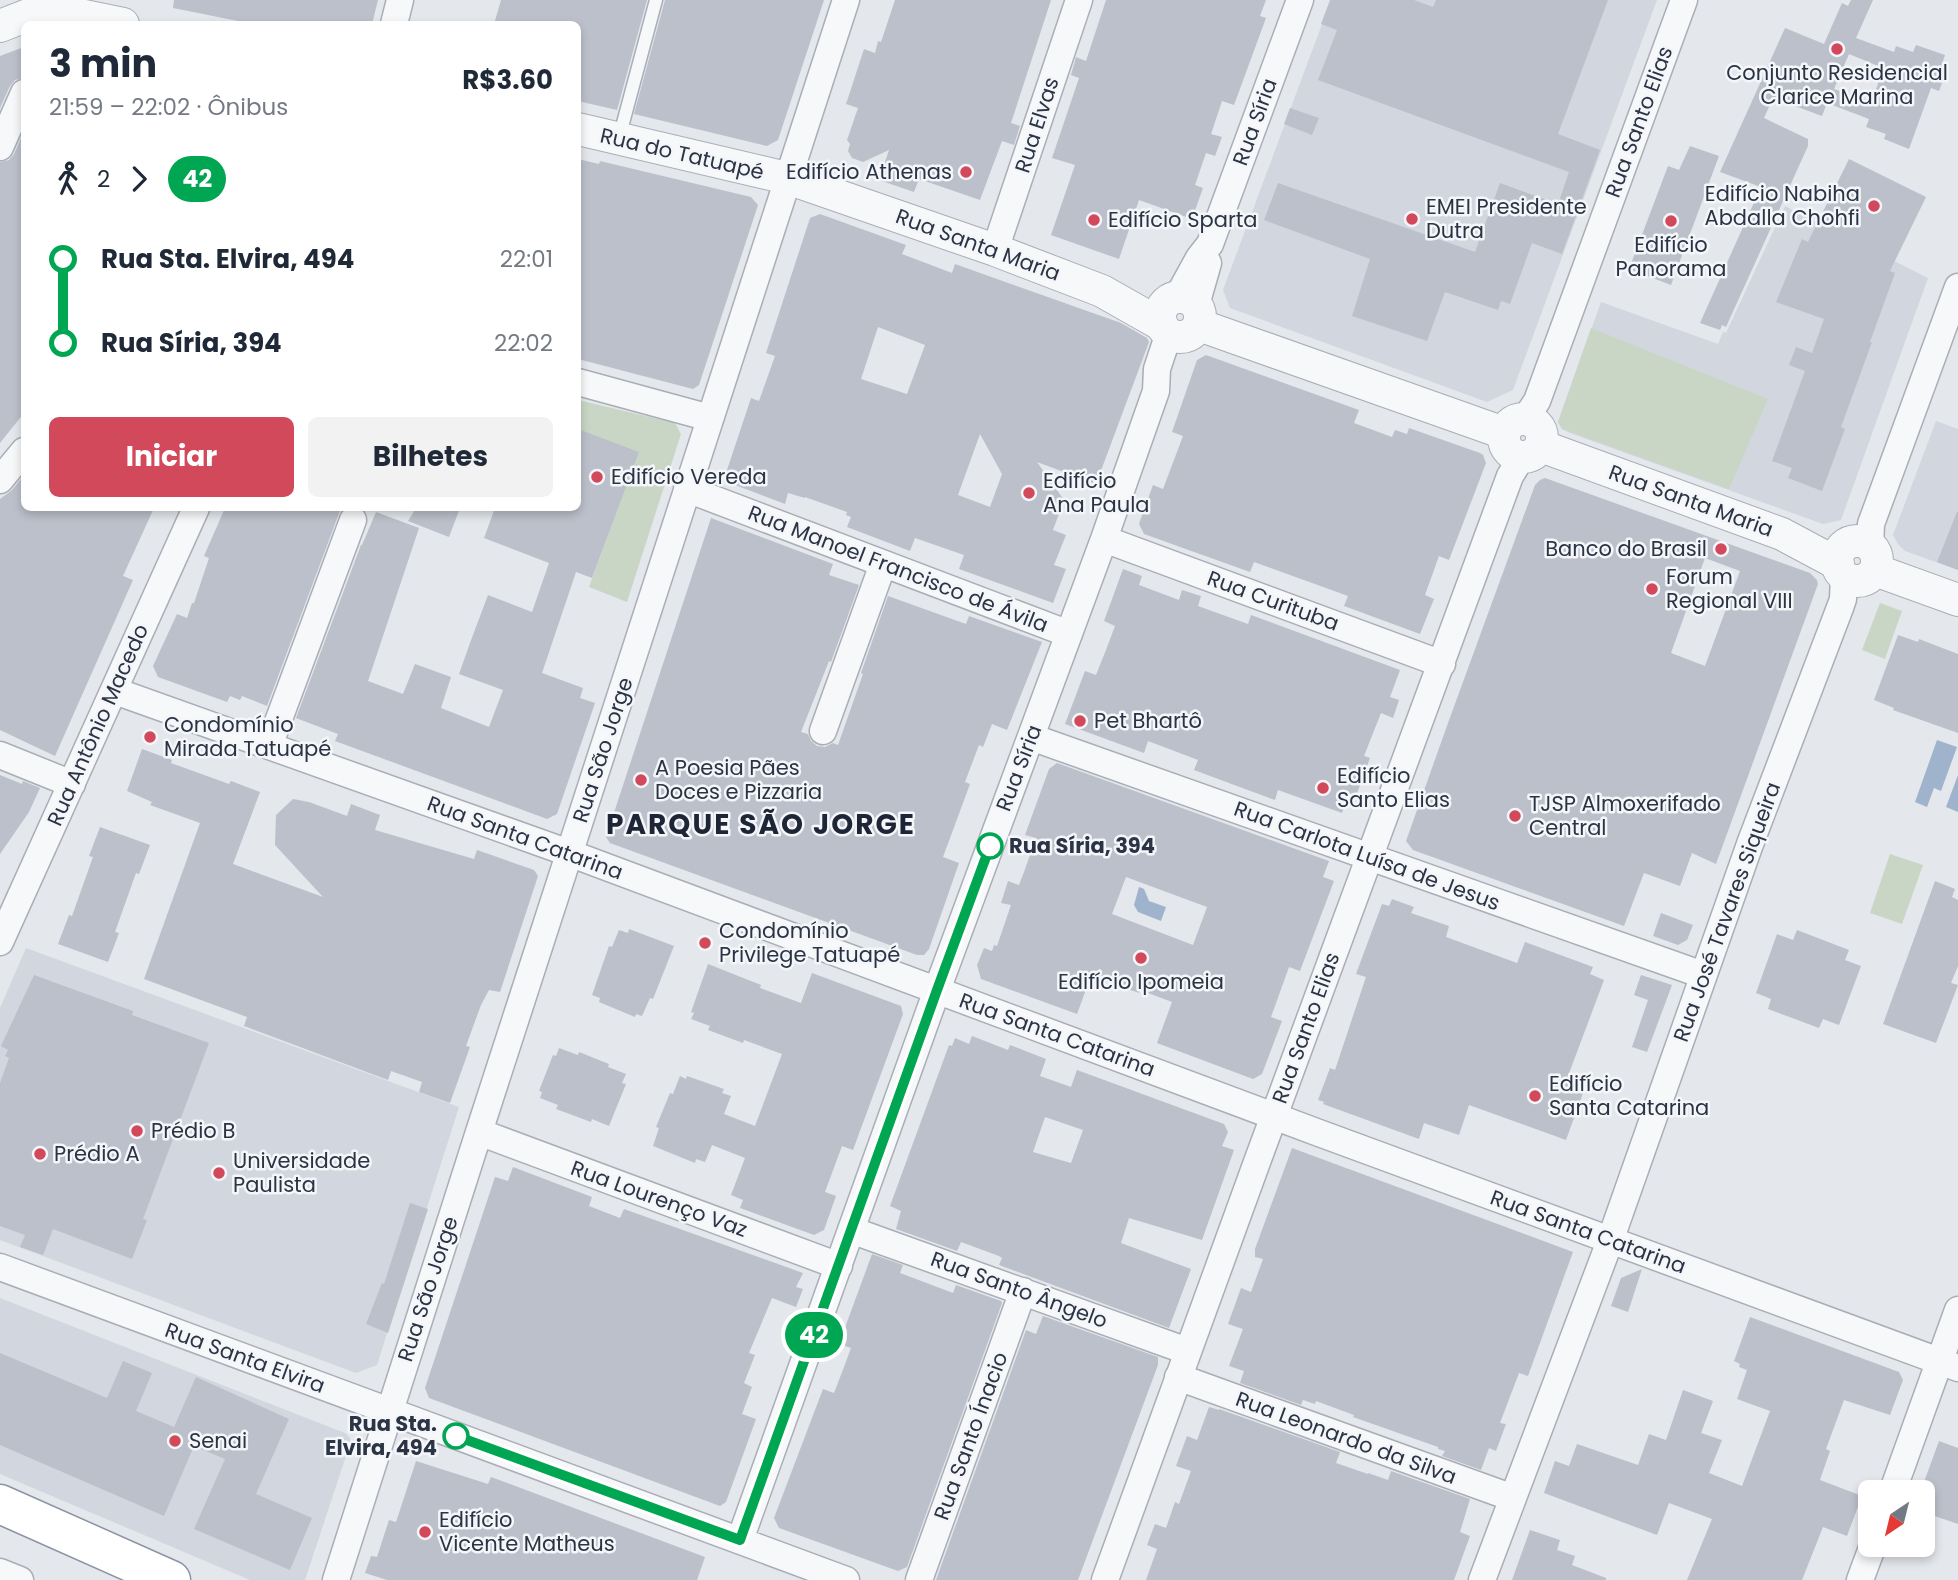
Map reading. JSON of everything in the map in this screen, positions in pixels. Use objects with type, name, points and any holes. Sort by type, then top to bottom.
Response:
[{"type":"highway","points":[[0,1504],[171,1580]]},
{"type":"street","points":[[395,21],[400,0]]},
{"type":"street","name":"Rua São Jorge","points":[[336,1580],[388,1412],[846,0]]},
{"type":"street","name":"Rua Elvas","points":[[995,250],[1079,0]]},
{"type":"street","name":"Rua Síria","points":[[740,1540],[1156,391],[1169,375],[1181,320],[1209,260],[1210,244],[1300,0]]},
{"type":"street","name":"Rua Santo Elias","points":[[1105,1580],[1187,1350],[1442,664],[1684,0]]},
{"type":"street","points":[[0,26],[46,11],[105,21]]},
{"type":"street","points":[[0,147],[21,100]]},
{"type":"street","name":"Rua do Tatuapé","points":[[581,130],[787,178]]},
{"type":"street","name":"Rua Santa Maria","points":[[787,178],[995,250],[1181,320],[1524,439],[1958,600]]},
{"type":"street","name":"Rua José Tavares Siqueira","points":[[1482,1580],[1610,1241],[1750,844],[1958,287]]},
{"type":"street","points":[[581,383],[710,418]]},
{"type":"street","points":[[1,478],[21,455]]},
{"type":"street","name":"Rua Manoel Francisco de Ávila","points":[[687,489],[1069,634]]},
{"type":"street","name":"Rua Antônio Macedo","points":[[0,942],[195,511]]},
{"type":"street","points":[[269,746],[353,520]]},
{"type":"street","name":"Rua Curituba","points":[[1104,539],[1442,664]]},
{"type":"street","points":[[823,731],[883,564]]},
{"type":"street","name":"Rua Santa Catarina","points":[[114,691],[569,853],[1949,1365]]},
{"type":"street","name":"Rua Carlota Luísa de Jesus","points":[[1031,737],[1703,975]]},
{"type":"street","points":[[0,755],[72,784]]},
{"type":"street","name":"Rua Lourenço Vaz","points":[[479,1132],[839,1266]]},
{"type":"street","name":"Rua Santo Ângelo","points":[[851,1230],[1187,1350]]},
{"type":"street","name":"Rua Santa Elvira","points":[[0,1266],[846,1580]]},
{"type":"street","name":"Rua Santo Ínacio","points":[[919,1580],[1023,1291]]},
{"type":"street","points":[[1898,1480],[1949,1365],[1958,1310]]},
{"type":"street","name":"Rua Leonardo da Silva","points":[[1178,1377],[1513,1498]]},
{"type":"street","points":[[1860,1580],[1868,1558]]},
{"type":"street","points":[[0,1572],[20,1580]]},
{"type":"lane","points":[[619,139],[656,0]]},
{"type":"shaded area","name":"EMEI Presidente Dutra","points":[[1331,0],[1657,0],[1513,390],[1487,402],[1230,308],[1223,290]]},
{"type":"shaded area","points":[[1785,206],[1928,278],[1841,520],[1823,524],[1570,433],[1562,429],[1558,422],[1601,302],[1718,344],[1723,332],[1726,333]]},
{"type":"shaded area","points":[[1936,421],[1958,429],[1958,570],[1905,551],[1893,535]]},
{"type":"shaded area","name":"Universidade Paulista","points":[[26,948],[459,1107],[377,1365],[356,1373],[0,1240],[0,1008]]},
{"type":"shaded area","name":"Senai","points":[[0,1298],[345,1433],[350,1438],[350,1444],[305,1580],[250,1580],[0,1474]]},
{"type":"green space","points":[[1591,328],[1768,399],[1729,489],[1562,429],[1558,422]]},
{"type":"green space","points":[[581,401],[675,423],[681,434],[627,602],[589,587],[638,452],[581,431]]},
{"type":"green space","points":[[1880,603],[1902,611],[1885,659],[1862,650]]},
{"type":"green space","points":[[1890,854],[1923,865],[1902,924],[1870,913]]},
{"type":"water","points":[[1937,740],[1957,747],[1941,791],[1934,788],[1927,807],[1915,802]]},
{"type":"water","points":[[1958,775],[1958,812],[1946,807]]},
{"type":"water","points":[[1139,887],[1144,889],[1149,901],[1166,907],[1161,921],[1138,912],[1134,905]]},
{"type":"building","points":[[174,0],[378,0],[373,21],[238,21],[173,8]]},
{"type":"building","points":[[501,0],[647,0],[617,110],[581,102],[581,21],[495,21]]},
{"type":"building","points":[[665,0],[824,0],[778,140],[767,146],[634,114]]},
{"type":"building","points":[[895,0],[1051,0],[1011,123],[1020,126],[1014,145],[1002,141],[980,200],[919,179],[914,192],[879,180],[889,150],[863,162],[852,158],[848,151],[850,144],[847,140],[858,108],[846,104],[864,49],[875,53]]},
{"type":"building","points":[[1106,0],[1266,0],[1260,16],[1266,18],[1234,105],[1222,101],[1211,134],[1222,137],[1215,156],[1206,153],[1195,185],[1203,188],[1192,219],[1139,200],[1119,259],[1051,235],[1075,165],[1052,158],[1079,78],[1071,75],[1076,57],[1086,61]]},
{"type":"building","points":[[1330,0],[1414,0],[1433,7],[1436,0],[1608,0],[1558,134],[1600,150],[1562,254],[1532,243],[1510,304],[1501,301],[1498,310],[1445,292],[1427,341],[1352,316],[1370,259],[1264,220],[1278,183],[1475,252],[1500,183],[1558,204],[1569,172],[1318,80],[1337,30],[1321,24]]},
{"type":"building","points":[[1851,0],[1873,0],[1856,38],[1894,52],[1896,46],[1913,52],[1916,45],[1945,55],[1942,64],[1948,66],[1939,91],[1931,88],[1909,149],[1884,139],[1886,134],[1866,127],[1869,119],[1827,103],[1822,116],[1773,98],[1764,118],[1808,139],[1808,146],[1726,327],[1722,325],[1720,330],[1700,323],[1761,187],[1720,172],[1785,28],[1824,44],[1842,3],[1848,6]],"holes":[[[1849,54],[1883,68],[1872,102],[1834,89]]]},
{"type":"building","points":[[21,48],[21,79],[15,80],[10,86],[0,108],[0,56]]},
{"type":"building","points":[[1290,108],[1319,118],[1312,135],[1284,124]]},
{"type":"building","points":[[21,138],[21,417],[0,443],[0,162],[9,160]]},
{"type":"building","name":"Edifício Panorama","points":[[1690,146],[1719,156],[1671,285],[1629,269],[1668,166],[1679,170]]},
{"type":"building","points":[[1849,159],[1926,197],[1890,271],[1895,273],[1841,427],[1845,429],[1822,491],[1788,478],[1792,468],[1772,461],[1805,371],[1789,365],[1796,347],[1812,353],[1824,319],[1776,302],[1802,239],[1808,242]]},
{"type":"building","points":[[581,160],[599,164],[600,161],[751,197],[758,205],[699,385],[693,389],[581,360]]},
{"type":"building","points":[[820,214],[906,245],[902,254],[952,273],[955,264],[1121,323],[1147,338],[1149,342],[1096,484],[1037,462],[1064,500],[1053,530],[1066,535],[1054,565],[1066,569],[1053,603],[959,569],[964,555],[915,538],[910,551],[847,527],[851,517],[846,515],[847,512],[788,493],[785,504],[730,483],[726,473],[751,398],[759,401],[775,356],[766,353],[810,218]],"holes":[[[878,327],[925,345],[907,394],[861,379]],[[980,434],[1002,474],[990,507],[958,495]]]},
{"type":"building","points":[[1206,355],[1359,410],[1354,423],[1392,437],[1395,430],[1407,434],[1409,428],[1483,455],[1486,463],[1449,560],[1439,556],[1425,595],[1434,599],[1420,634],[1344,606],[1348,596],[1254,562],[1250,572],[1144,534],[1139,524],[1142,515],[1153,485],[1163,489],[1183,436],[1172,432],[1197,360]]},
{"type":"building","points":[[581,430],[639,452],[592,578],[576,572],[542,673],[583,688],[580,698],[595,703],[557,814],[547,819],[335,741],[338,734],[296,718],[376,512],[419,528],[368,681],[403,694],[415,664],[451,677],[441,708],[489,727],[503,690],[459,674],[470,643],[488,595],[532,612],[549,563],[484,538],[494,511],[581,511]]},
{"type":"building","points":[[1545,478],[1810,573],[1818,584],[1716,864],[1692,853],[1680,886],[1644,873],[1624,926],[1413,850],[1406,841],[1535,485]],"holes":[[[1705,558],[1740,571],[1705,666],[1671,653]]]},
{"type":"building","points":[[21,479],[21,511],[153,511],[123,576],[133,580],[55,756],[0,730],[0,499]]},
{"type":"building","points":[[224,511],[340,511],[267,706],[242,696],[240,700],[230,696],[227,702],[158,677],[153,666],[177,614],[187,618],[194,603],[209,558],[204,556]]},
{"type":"building","points":[[414,511],[459,511],[449,537],[408,521]]},
{"type":"building","points":[[1958,512],[1958,570],[1937,562]]},
{"type":"building","points":[[711,518],[833,564],[829,575],[859,585],[831,662],[829,661],[801,732],[808,734],[817,746],[825,747],[833,743],[838,745],[888,596],[966,624],[969,616],[1042,642],[1007,730],[992,724],[983,747],[979,745],[965,782],[970,784],[943,857],[959,863],[929,949],[924,955],[917,955],[610,843],[606,837]]},
{"type":"building","points":[[1123,569],[1142,576],[1139,585],[1179,600],[1182,590],[1201,596],[1198,606],[1248,624],[1251,615],[1400,670],[1390,697],[1399,700],[1393,718],[1381,713],[1364,756],[1370,758],[1356,796],[1349,793],[1342,813],[1278,790],[1275,800],[1194,770],[1198,760],[1148,741],[1144,753],[1065,724],[1085,671],[1096,675],[1115,626],[1104,621]]},
{"type":"building","points":[[1898,635],[1918,642],[1919,639],[1958,654],[1958,733],[1893,710],[1894,708],[1874,700]]},
{"type":"building","points":[[142,749],[172,760],[171,763],[260,792],[233,864],[323,897],[275,845],[276,815],[293,799],[347,816],[351,804],[380,815],[375,830],[474,859],[477,850],[534,870],[538,876],[500,992],[489,990],[481,1005],[466,1046],[470,1047],[450,1103],[419,1092],[422,1082],[391,1071],[388,1080],[244,1026],[247,1017],[144,979],[200,823],[150,805],[152,802],[127,791]]},
{"type":"building","points":[[1057,763],[1329,861],[1323,877],[1334,881],[1300,971],[1289,967],[1271,1017],[1282,1021],[1262,1074],[1253,1079],[1157,1043],[1172,1002],[1140,990],[1139,993],[1091,976],[1077,1014],[981,979],[977,965],[984,948],[992,951],[994,945],[997,946],[1011,905],[1001,903],[1008,881],[1019,885],[1036,838],[1025,835],[1049,769]],"holes":[[[1126,877],[1207,907],[1193,945],[1112,914]]]},
{"type":"building","points":[[0,775],[40,788],[29,812],[0,854]]},
{"type":"building","points":[[100,827],[150,845],[139,874],[136,873],[115,932],[119,933],[108,962],[58,944],[69,915],[72,916],[93,857],[89,856]]},
{"type":"building","points":[[1935,881],[1955,889],[1952,897],[1958,900],[1958,966],[1951,983],[1958,985],[1936,1043],[1883,1024]]},
{"type":"building","points":[[1392,899],[1414,907],[1411,913],[1449,926],[1446,937],[1517,963],[1525,942],[1593,967],[1590,974],[1604,980],[1568,1076],[1587,1082],[1566,1140],[1469,1105],[1459,1135],[1424,1123],[1419,1139],[1318,1100],[1330,1068],[1335,1070],[1366,977],[1356,974],[1382,904],[1389,906]]},
{"type":"building","points":[[1661,913],[1693,925],[1687,940],[1678,945],[1653,936]]},
{"type":"building","points":[[629,929],[674,946],[653,999],[650,998],[642,1016],[636,1014],[635,1017],[599,1002],[600,998],[592,995],[609,946],[612,947],[619,930],[628,933]]},
{"type":"building","points":[[1797,930],[1849,950],[1845,960],[1861,966],[1839,1025],[1823,1019],[1819,1028],[1768,1009],[1771,999],[1756,993],[1777,934],[1793,940]]},
{"type":"building","points":[[708,964],[801,1003],[812,973],[901,1006],[903,1014],[853,1150],[842,1146],[825,1192],[836,1196],[824,1230],[814,1235],[740,1208],[743,1200],[731,1195],[745,1158],[712,1145],[705,1162],[696,1159],[695,1163],[653,1146],[659,1128],[656,1127],[680,1076],[724,1089],[722,1093],[731,1096],[724,1114],[755,1126],[782,1054],[708,1030],[710,1026],[691,1019]]},
{"type":"building","points":[[34,975],[133,1011],[132,1015],[209,1043],[143,1219],[147,1220],[132,1259],[53,1229],[43,1255],[20,1247],[25,1235],[0,1226],[0,1083],[9,1058],[5,1056],[8,1050],[1,1046]]},
{"type":"building","points":[[1641,975],[1672,985],[1647,1052],[1632,1047],[1648,1000],[1634,995]]},
{"type":"building","points":[[972,1036],[1008,1050],[1010,1045],[1046,1059],[1040,1076],[1071,1087],[1077,1070],[1224,1124],[1228,1132],[1222,1146],[1234,1150],[1202,1240],[1129,1218],[1121,1243],[1191,1269],[1169,1328],[999,1265],[1002,1258],[999,1256],[961,1242],[957,1251],[896,1229],[901,1211],[890,1206],[949,1045],[952,1046],[955,1038],[969,1044]],"holes":[[[1045,1117],[1083,1130],[1071,1163],[1033,1152]]]},
{"type":"building","points":[[559,1048],[578,1055],[579,1052],[626,1074],[622,1083],[626,1084],[609,1126],[556,1109],[558,1105],[540,1098],[542,1092],[539,1091],[553,1055],[556,1056]]},
{"type":"building","points":[[1292,1148],[1573,1252],[1528,1376],[1519,1373],[1500,1423],[1506,1424],[1496,1451],[1489,1448],[1481,1470],[1442,1456],[1445,1451],[1438,1447],[1316,1401],[1315,1404],[1303,1400],[1301,1405],[1240,1383],[1244,1371],[1229,1366],[1243,1329],[1228,1324],[1241,1288],[1251,1292],[1263,1259],[1255,1257],[1255,1249]]},
{"type":"building","points":[[513,1167],[592,1197],[589,1206],[620,1218],[624,1209],[803,1273],[796,1287],[803,1289],[796,1307],[772,1298],[749,1353],[755,1355],[744,1383],[752,1387],[742,1414],[756,1419],[726,1502],[720,1506],[429,1398],[425,1388],[495,1177],[508,1181]]},
{"type":"building","points":[[410,1203],[428,1209],[388,1333],[366,1324],[382,1283],[384,1284]]},
{"type":"building","points":[[872,1254],[903,1265],[900,1273],[953,1293],[956,1285],[1002,1303],[907,1567],[898,1571],[779,1528],[774,1518],[823,1389],[834,1393],[844,1367],[851,1348],[839,1344]]},
{"type":"building","points":[[1642,1269],[1628,1312],[1611,1306],[1621,1278]]},
{"type":"building","points":[[1043,1316],[1158,1357],[1158,1365],[1078,1580],[936,1580],[1026,1330],[1036,1334]]},
{"type":"building","points":[[1750,1317],[1899,1372],[1903,1380],[1890,1415],[1844,1400],[1826,1449],[1830,1451],[1820,1480],[1858,1494],[1858,1507],[1847,1536],[1823,1527],[1802,1580],[1687,1580],[1712,1519],[1669,1503],[1657,1535],[1544,1493],[1555,1461],[1569,1466],[1577,1444],[1638,1465],[1649,1434],[1666,1440],[1683,1390],[1713,1401],[1701,1433],[1722,1440],[1709,1473],[1742,1486],[1770,1411],[1737,1399],[1747,1370],[1734,1361]]},
{"type":"building","points":[[0,1353],[107,1398],[123,1361],[152,1373],[136,1411],[174,1427],[196,1377],[289,1419],[256,1494],[312,1518],[290,1570],[194,1529],[225,1459],[194,1446],[164,1516],[0,1445]]},
{"type":"building","points":[[1209,1407],[1340,1452],[1336,1463],[1388,1480],[1391,1471],[1470,1499],[1460,1532],[1470,1536],[1454,1580],[1146,1580],[1157,1549],[1147,1545],[1155,1524],[1166,1528],[1175,1502],[1179,1504],[1191,1471],[1176,1466],[1187,1436],[1197,1440]]},
{"type":"building","points":[[1939,1441],[1958,1448],[1958,1524],[1936,1516],[1936,1480],[1925,1480]]},
{"type":"building","points":[[416,1461],[488,1484],[491,1477],[705,1557],[697,1580],[387,1580],[365,1573],[371,1556],[377,1557],[389,1520],[396,1522]]},
{"type":"building","points":[[1530,1530],[1560,1540],[1557,1550],[1575,1556],[1572,1565],[1606,1580],[1512,1580]]},
{"type":"bus line","name":"42","points":[[456,1436],[740,1540],[990,846]]},
{"type":"place","name":"Conjunto Residencial Clarice Marina","points":[[1837,49]]},
{"type":"place","name":"Edifício Athenas","points":[[966,172]]},
{"type":"place","name":"Edifício Nabiha Abdalla Chohfi","points":[[1874,206]]},
{"type":"place","name":"EMEI Presidente Dutra","points":[[1412,219]]},
{"type":"place","name":"Edifício Sparta","points":[[1094,220]]},
{"type":"place","name":"Edifício Panorama","points":[[1671,221]]},
{"type":"place","name":"Edifício Vereda","points":[[597,477]]},
{"type":"place","name":"Edifício Ana Paula","points":[[1029,493]]},
{"type":"place","name":"Banco do Brasil","points":[[1721,549]]},
{"type":"place","name":"Forum Regional VIII","points":[[1652,589]]},
{"type":"place","name":"Pet Bhartô","points":[[1080,721]]},
{"type":"place","name":"Condomínio Mirada Tatuapé","points":[[150,737]]},
{"type":"place","name":"A Poesia Pães Doces e Pizzaria","points":[[641,780]]},
{"type":"place","name":"Edifício Santo Elias","points":[[1323,788]]},
{"type":"place","name":"TJSP Almoxerifado Central","points":[[1515,816]]},
{"type":"place","name":"Rua Síria, 394","points":[[990,846]]},
{"type":"place","name":"Condomínio Privilege Tatuapé","points":[[705,943]]},
{"type":"place","name":"Edifício Ipomeia","points":[[1141,958]]},
{"type":"place","name":"Edifício Santa Catarina","points":[[1535,1096]]},
{"type":"place","name":"Prédio B","points":[[137,1131]]},
{"type":"place","name":"Prédio A","points":[[40,1154]]},
{"type":"place","name":"Universidade Paulista","points":[[219,1173]]},
{"type":"place","name":"Rua Sta. Elvira, 494","points":[[456,1436]]},
{"type":"place","name":"Senai","points":[[175,1441]]},
{"type":"place","name":"Edifício Vicente Matheus","points":[[425,1532]]},
{"type":"district","name":"PARQUE SÃO JORGE","points":[[761,824]]}]
